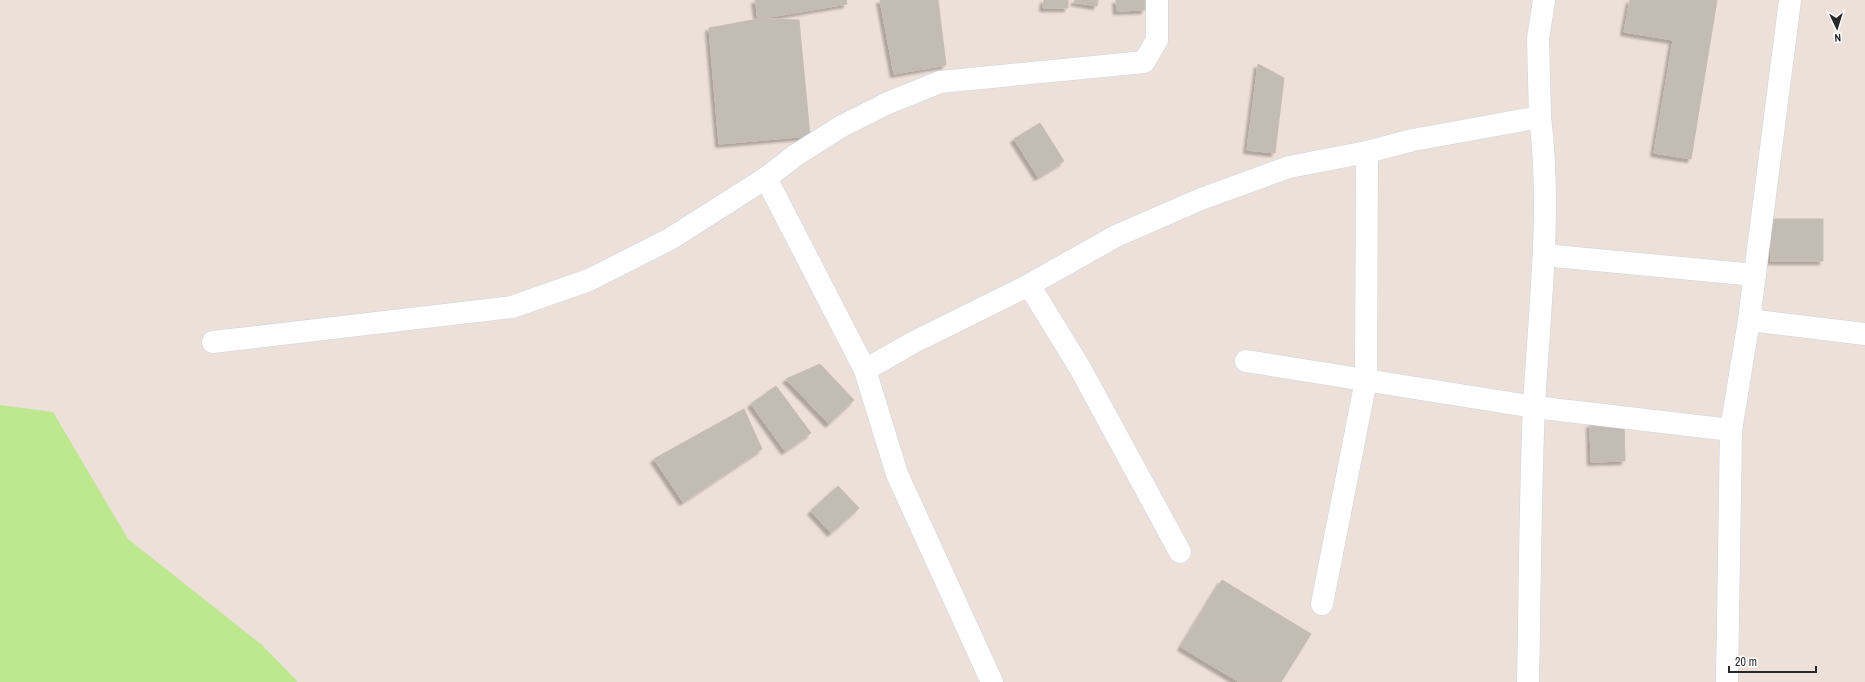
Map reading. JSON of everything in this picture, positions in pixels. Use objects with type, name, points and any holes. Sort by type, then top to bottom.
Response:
[{"type":"street","points":[[213,342],[512,307],[589,280],[670,239],[766,178],[796,155],[842,126],[888,103],[940,82],[1144,62],[1157,40],[1157,0]]},
{"type":"street","points":[[1528,682],[1534,407],[1544,255],[1544,151],[1540,117],[1538,39],[1544,0]]},
{"type":"street","points":[[1727,682],[1731,430],[1749,320],[1790,0]]},
{"type":"street","points":[[866,370],[914,342],[1029,286],[1116,236],[1201,199],[1289,167],[1367,152],[1413,140],[1540,117]]},
{"type":"street","points":[[1322,604],[1366,380],[1367,152]]},
{"type":"street","points":[[766,178],[866,370],[897,474],[992,682]]},
{"type":"street","points":[[1544,255],[1755,275]]},
{"type":"street","points":[[1029,286],[1080,368],[1180,552]]},
{"type":"street","points":[[1749,320],[1865,334]]},
{"type":"street","points":[[1246,361],[1534,407],[1731,430]]},
{"type":"green space","points":[[0,405],[53,412],[128,539],[262,645],[298,682],[0,682]]},
{"type":"building","points":[[755,0],[846,0],[847,4],[758,19]]},
{"type":"building","points":[[880,0],[938,0],[946,65],[894,74]]},
{"type":"building","points":[[1044,0],[1068,0],[1068,8],[1043,8]]},
{"type":"building","points":[[1075,0],[1098,0],[1097,6],[1074,2]]},
{"type":"building","points":[[1116,0],[1145,0],[1145,10],[1117,11]]},
{"type":"building","points":[[1630,0],[1717,0],[1691,159],[1654,153],[1673,40],[1624,32]]},
{"type":"building","points":[[758,19],[799,20],[810,136],[719,144],[709,28]]},
{"type":"building","points":[[1258,64],[1284,78],[1275,153],[1247,150]]},
{"type":"building","points":[[1040,123],[1064,161],[1038,177],[1014,139]]},
{"type":"building","points":[[1771,219],[1823,219],[1823,261],[1771,261]]},
{"type":"building","points":[[820,364],[854,400],[829,424],[786,379]]},
{"type":"building","points":[[776,386],[811,433],[785,451],[751,404]]},
{"type":"building","points":[[744,409],[762,449],[683,502],[654,459]]},
{"type":"building","points":[[1624,423],[1625,461],[1591,462],[1590,424]]},
{"type":"building","points":[[838,486],[859,508],[831,533],[811,511]]},
{"type":"building","points":[[1222,580],[1311,634],[1281,682],[1239,682],[1181,647]]}]
